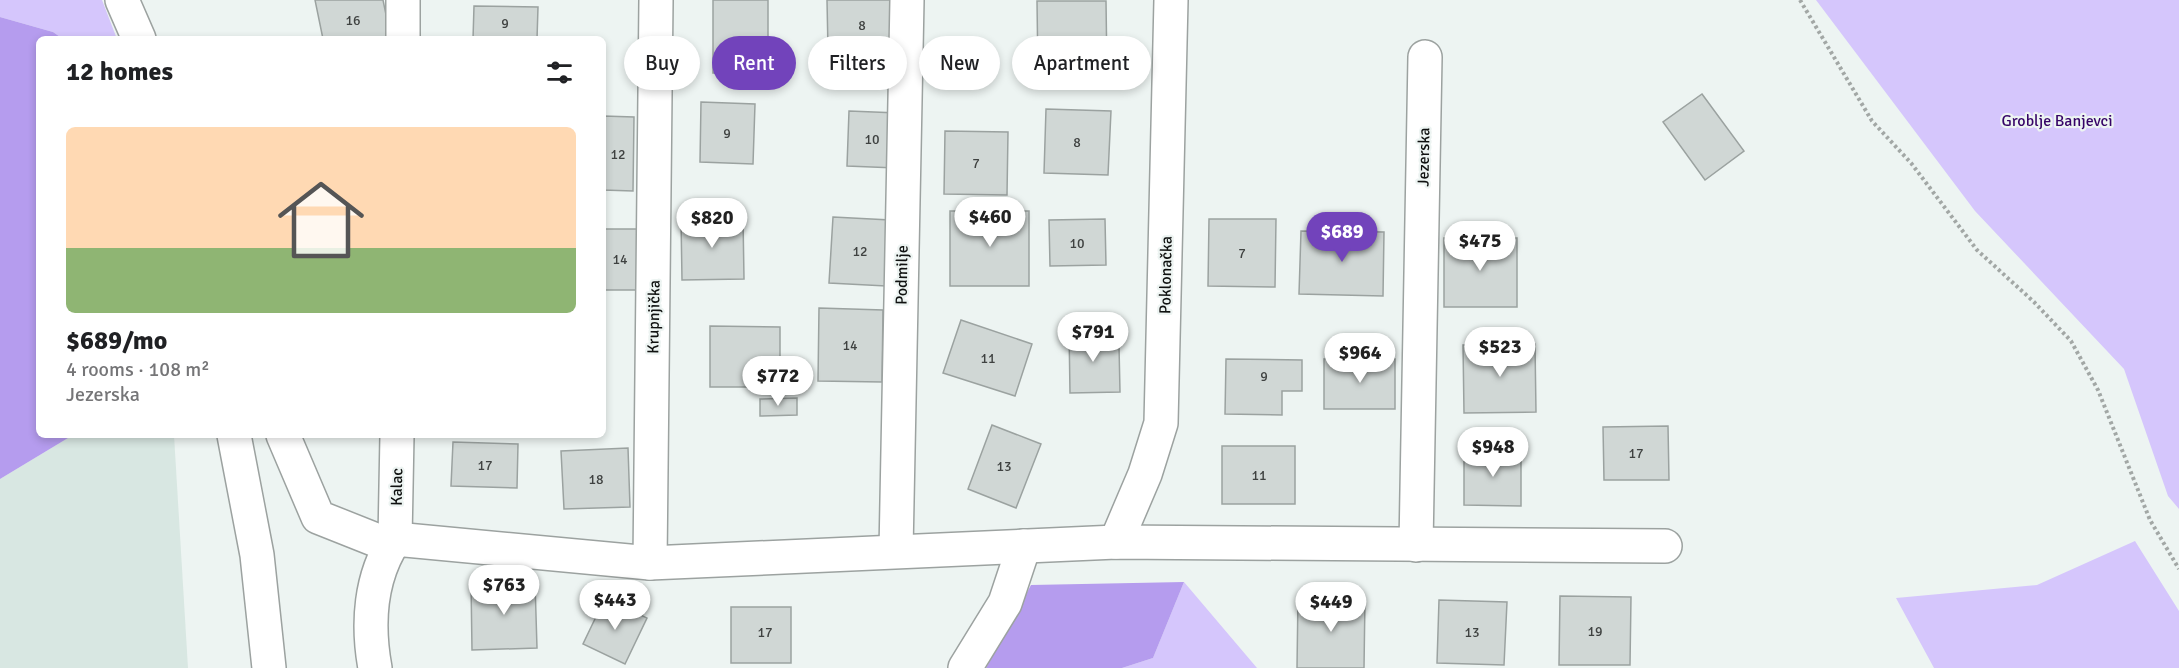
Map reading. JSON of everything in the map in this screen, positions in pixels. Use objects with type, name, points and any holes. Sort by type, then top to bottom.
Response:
[{"type":"street","points":[[122,0],[139,36]]},
{"type":"street","points":[[403,0],[403,36]]},
{"type":"street","name":"Krupnjička","points":[[651,563],[656,0]]},
{"type":"street","name":"Podmilje","points":[[896,551],[907,0]]},
{"type":"street","name":"Poklonačka","points":[[1116,542],[1145,474],[1161,423],[1171,0]]},
{"type":"street","name":"Jezerska","points":[[1416,545],[1425,57]]},
{"type":"street","points":[[235,438],[257,555],[269,668]]},
{"type":"street","points":[[284,438],[318,517],[393,542],[651,563],[1116,542],[1665,546]]},
{"type":"street","name":"Kalac","points":[[393,542],[397,438]]},
{"type":"street","points":[[375,668],[372,604],[378,570],[393,542]]},
{"type":"street","points":[[965,668],[1005,603],[1024,546]]},
{"type":"path","points":[[1800,0],[1872,121],[1911,163],[1977,250],[2034,302],[2071,341],[2098,390],[2150,520],[2179,569]]},
{"type":"shaded area","points":[[0,17],[53,32],[59,36],[36,36],[36,438],[68,438],[0,479]]},
{"type":"shaded area","points":[[68,438],[174,438],[188,668],[0,668],[0,479]]},
{"type":"shaded area","points":[[1184,582],[1153,658],[1122,668],[986,668],[1031,585]]},
{"type":"green space","points":[[0,0],[102,0],[116,36],[59,36],[53,32],[0,17]]},
{"type":"green space","name":"Groblje Banjevci","points":[[1816,0],[2179,0],[2179,509],[2168,496],[2124,369],[1975,211]]},
{"type":"green space","points":[[2135,541],[2179,611],[2179,668],[1934,668],[1896,598],[2037,585]]},
{"type":"green space","points":[[1184,582],[1257,668],[1122,668],[1153,658]]},
{"type":"building","points":[[315,0],[383,0],[390,36],[322,36]]},
{"type":"building","points":[[713,0],[768,0],[768,36],[713,36]]},
{"type":"building","points":[[827,0],[896,0],[897,36],[828,36]]},
{"type":"building","points":[[1037,1],[1106,1],[1106,36],[1037,36]]},
{"type":"building","points":[[474,6],[538,7],[537,36],[473,36]]},
{"type":"building","points":[[1702,94],[1744,151],[1705,180],[1663,122]]},
{"type":"building","points":[[701,102],[755,104],[753,164],[700,162]]},
{"type":"building","points":[[1046,109],[1111,111],[1108,175],[1044,173]]},
{"type":"building","points":[[849,111],[898,113],[896,168],[847,166]]},
{"type":"building","points":[[606,116],[634,117],[633,191],[606,190]]},
{"type":"building","points":[[945,131],[1008,132],[1007,195],[944,194]]},
{"type":"building","points":[[950,211],[1029,211],[1029,286],[950,286]]},
{"type":"building","points":[[833,217],[890,220],[886,286],[829,283]]},
{"type":"building","points":[[743,218],[744,279],[682,280],[681,219]]},
{"type":"building","points":[[1105,219],[1106,265],[1050,266],[1049,220]]},
{"type":"building","points":[[1209,219],[1276,219],[1275,287],[1208,286]]},
{"type":"building","points":[[606,229],[638,229],[638,290],[606,290]]},
{"type":"building","points":[[1301,231],[1384,232],[1383,296],[1299,294]]},
{"type":"building","points":[[1444,238],[1517,238],[1517,307],[1444,307]]},
{"type":"building","points":[[819,308],[883,310],[882,382],[818,381]]},
{"type":"building","points":[[961,320],[1032,344],[1015,396],[943,373]]},
{"type":"building","points":[[710,326],[780,327],[780,387],[710,387]]},
{"type":"building","points":[[1103,328],[1103,346],[1119,346],[1120,392],[1070,393],[1069,329]]},
{"type":"building","points":[[1535,344],[1536,412],[1464,413],[1463,345]]},
{"type":"building","points":[[1226,359],[1302,360],[1302,391],[1282,391],[1282,415],[1225,414]]},
{"type":"building","points":[[1324,359],[1395,359],[1395,409],[1324,409]]},
{"type":"building","points":[[797,398],[797,415],[760,416],[760,399]]},
{"type":"building","points":[[992,425],[1041,444],[1016,508],[968,489]]},
{"type":"building","points":[[1668,426],[1669,480],[1604,480],[1603,427]]},
{"type":"building","points":[[453,442],[518,444],[517,488],[451,486]]},
{"type":"building","points":[[1222,446],[1295,446],[1295,504],[1222,504]]},
{"type":"building","points":[[628,448],[630,507],[564,509],[561,451]]},
{"type":"building","points":[[1464,450],[1521,450],[1521,506],[1464,505]]},
{"type":"building","points":[[535,582],[537,648],[472,650],[471,583]]},
{"type":"building","points":[[1560,596],[1631,597],[1630,665],[1559,665]]},
{"type":"building","points":[[1298,597],[1365,598],[1364,668],[1297,668]]},
{"type":"building","points":[[605,598],[647,618],[625,664],[583,644]]},
{"type":"building","points":[[1439,600],[1507,602],[1504,665],[1437,663]]},
{"type":"building","points":[[731,607],[791,607],[791,663],[731,663]]}]
